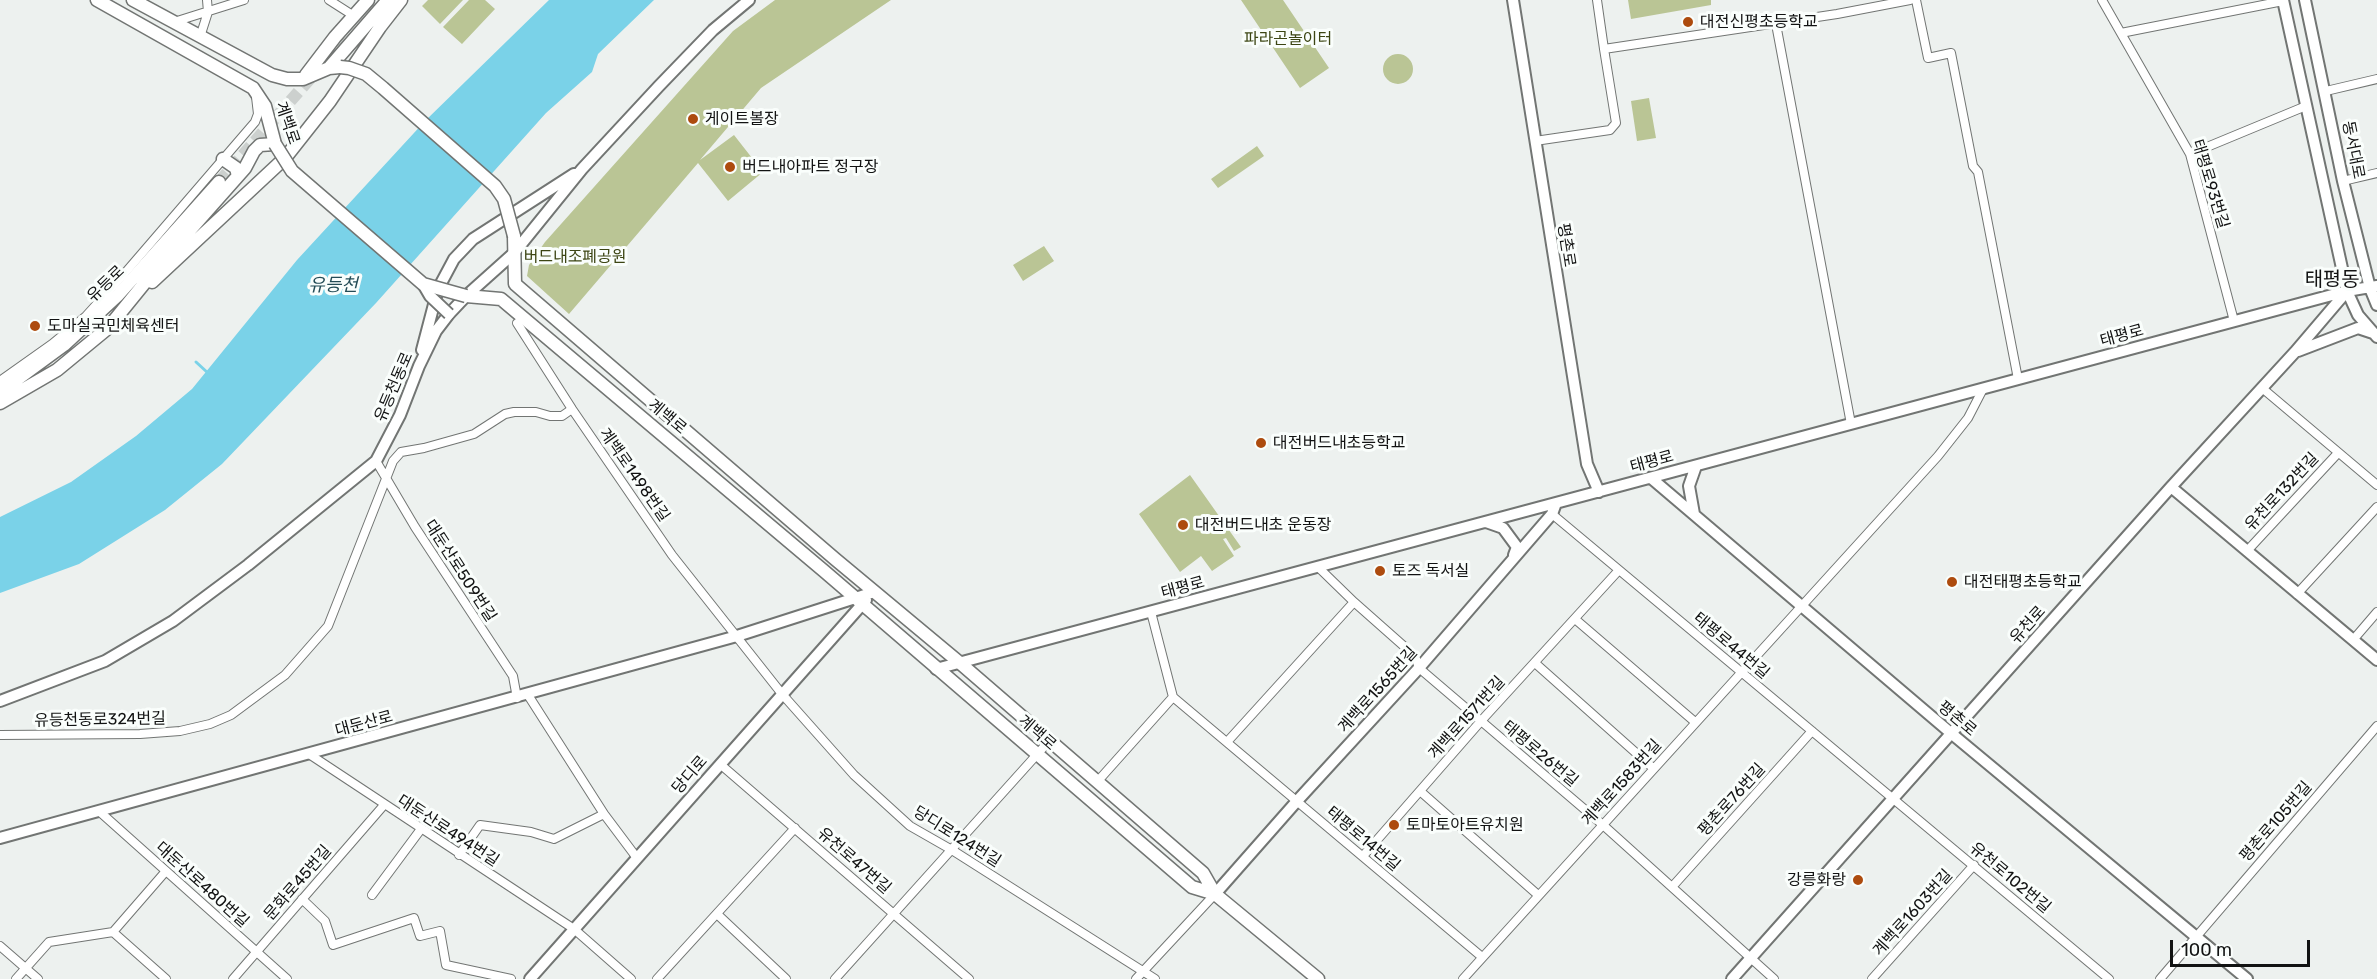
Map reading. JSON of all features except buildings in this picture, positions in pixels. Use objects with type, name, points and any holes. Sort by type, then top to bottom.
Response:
[{"type":"main road","name":"계백로","points":[[97,0],[253,88],[264,106],[275,144],[292,171],[423,284],[466,296],[501,299],[1191,887],[1215,894]]},
{"type":"main road","name":"계백로","points":[[133,0],[272,75],[287,79],[303,79],[334,68],[349,68],[375,81],[495,186],[504,199],[514,236],[515,284],[1050,740],[1203,873],[1215,894],[1318,979]]},
{"type":"main road","points":[[303,79],[368,0]]},
{"type":"main road","points":[[345,39],[379,0]]},
{"type":"main road","points":[[334,68],[343,53],[388,0]]},
{"type":"main road","points":[[131,301],[285,158],[330,101],[401,0]]},
{"type":"main road","name":"유등천동로","points":[[0,700],[105,661],[173,621],[248,565],[376,461],[400,416],[419,366],[436,331],[466,296],[514,253],[582,169],[713,30],[749,0]]},
{"type":"main road","name":"평촌로","points":[[1513,0],[1587,464],[1599,492]]},
{"type":"main road","name":"동서대로","points":[[2305,0],[2343,181],[2374,287],[2377,305]]},
{"type":"main road","points":[[2283,1],[2347,291],[2358,315],[2375,335]]},
{"type":"main road","points":[[330,44],[331,48],[343,53]]},
{"type":"main road","points":[[131,301],[160,264],[238,176],[260,145],[275,144]]},
{"type":"main road","points":[[223,159],[236,168],[238,176]]},
{"type":"main road","points":[[419,366],[438,289],[454,260],[473,239],[582,169]]},
{"type":"main road","name":"유등로","points":[[0,392],[64,345],[118,296],[219,182]]},
{"type":"main road","points":[[423,284],[430,296],[449,315]]},
{"type":"main road","name":"태평로","points":[[936,669],[1485,522],[1554,508],[1599,492],[2234,321],[2347,291],[2374,287]]},
{"type":"main road","name":"유천로","points":[[1732,979],[2171,487],[2295,352],[2347,291]]},
{"type":"main road","name":"유등로","points":[[0,403],[57,370],[86,348],[108,328],[131,301]]},
{"type":"main road","points":[[2295,352],[2358,328],[2375,335]]},
{"type":"main road","points":[[1694,514],[1689,486],[1695,466]]},
{"type":"main road","name":"평촌로","points":[[1651,478],[1952,734],[2247,979]]},
{"type":"main road","name":"유천로132번길","points":[[2171,487],[2377,660]]},
{"type":"main road","name":"계백로1565번길","points":[[1215,894],[1419,668],[1554,508]]},
{"type":"main road","points":[[1485,522],[1503,528],[1517,547],[1513,558]]},
{"type":"main road","name":"당디로","points":[[531,979],[782,694],[859,602],[874,592]]},
{"type":"main road","name":"대둔산로","points":[[0,838],[859,602]]},
{"type":"street","points":[[200,37],[207,12],[207,0]]},
{"type":"street","points":[[173,22],[244,0]]},
{"type":"street","points":[[329,0],[354,16]]},
{"type":"street","points":[[1535,141],[1610,130],[1616,123],[1597,0]]},
{"type":"street","points":[[1604,49],[1776,24],[1910,0]]},
{"type":"street","points":[[1916,0],[1928,58],[1951,53],[1973,166],[1978,171],[2018,379]]},
{"type":"street","name":"태평로93번길","points":[[2102,0],[2190,154],[2234,321]]},
{"type":"street","points":[[2121,33],[2283,1]]},
{"type":"street","points":[[1776,24],[1851,424]]},
{"type":"street","points":[[2325,91],[2377,79]]},
{"type":"street","points":[[0,381],[52,344],[86,316],[125,273],[255,122],[258,114],[253,88]]},
{"type":"street","points":[[2190,154],[2306,106]]},
{"type":"street","points":[[2343,181],[2377,172]]},
{"type":"street","name":"계백로1498번길","points":[[517,323],[572,409],[672,555],[736,636]]},
{"type":"street","points":[[2262,388],[2377,485]]},
{"type":"street","name":"계백로1583번길","points":[[1463,979],[1938,456],[1968,418],[1983,389]]},
{"type":"street","name":"유등천동로324번길","points":[[0,735],[140,734],[180,731],[210,724],[231,715],[285,675],[328,626],[393,461],[401,452],[474,434],[505,414],[536,412],[550,417],[562,416],[572,409]]},
{"type":"street","name":"유천로132번길","points":[[2247,551],[2338,453]]},
{"type":"street","name":"대둔산로509번길","points":[[376,461],[415,527],[513,676],[522,696],[604,814],[638,858]]},
{"type":"street","points":[[2297,594],[2377,507]]},
{"type":"street","name":"태평로44번길","points":[[1554,508],[1619,570],[1894,798]]},
{"type":"street","name":"태평로26번길","points":[[1318,567],[1415,656],[1419,668],[1603,825],[1774,979]]},
{"type":"street","name":"계백로1571번길","points":[[1363,856],[1481,721],[1619,570]]},
{"type":"street","points":[[1227,742],[1354,602]]},
{"type":"street","points":[[1097,782],[1173,697],[1151,612]]},
{"type":"street","points":[[2353,640],[2377,612]]},
{"type":"street","points":[[1575,619],[1695,722]]},
{"type":"street","points":[[736,636],[782,694]]},
{"type":"street","points":[[1535,663],[1653,768]]},
{"type":"street","name":"당디로124번길","points":[[782,694],[855,776],[910,826],[952,850],[1155,979]]},
{"type":"street","name":"태평로14번길","points":[[1173,697],[1482,957]]},
{"type":"street","name":"평촌로105번길","points":[[2160,979],[2377,726]]},
{"type":"street","name":"평촌로76번길","points":[[1672,887],[1812,731]]},
{"type":"street","points":[[835,979],[1050,740]]},
{"type":"street","name":"대둔산로494번길","points":[[309,754],[574,929],[631,979]]},
{"type":"street","name":"유천로47번길","points":[[720,764],[969,979]]},
{"type":"street","points":[[1420,791],[1538,895]]},
{"type":"street","name":"유천로102번길","points":[[1894,798],[2103,977]]},
{"type":"street","name":"문화로45번길","points":[[233,979],[384,805]]},
{"type":"street","name":"대둔산로480번길","points":[[100,812],[287,979]]},
{"type":"street","points":[[459,855],[480,825],[531,832],[554,839],[604,814]]},
{"type":"street","points":[[657,979],[795,828]]},
{"type":"street","points":[[372,895],[421,829]]},
{"type":"street","name":"계백로1603번길","points":[[1872,979],[1974,865]]},
{"type":"street","points":[[16,979],[49,942],[114,932],[166,871]]},
{"type":"street","points":[[1136,979],[1215,894]]},
{"type":"street","points":[[302,899],[325,921],[333,945],[414,918],[420,936],[440,931],[446,965],[511,979]]},
{"type":"street","points":[[717,914],[786,979]]},
{"type":"street","points":[[114,932],[166,979]]},
{"type":"street","points":[[0,946],[38,979]]},
{"type":"green space","points":[[428,0],[463,0],[440,24],[422,6]]},
{"type":"green space","points":[[469,0],[485,0],[495,9],[462,44],[443,27]]},
{"type":"green space","name":"버드내조폐공원","points":[[775,0],[891,0],[761,88],[700,160],[734,135],[763,172],[728,201],[698,163],[569,314],[527,276],[529,265],[545,242],[733,31]]},
{"type":"green space","name":"파라곤놀이터","points":[[1241,0],[1283,0],[1329,68],[1300,88]]},
{"type":"green space","points":[[1628,0],[1711,0],[1711,5],[1631,19]]},
{"type":"green space","points":[[1398,54],[1409,58],[1413,69],[1409,80],[1398,84],[1387,80],[1383,69],[1387,58]]},
{"type":"green space","points":[[1649,98],[1656,138],[1637,141],[1631,101]]},
{"type":"green space","points":[[1257,146],[1264,156],[1218,188],[1211,179]]},
{"type":"green space","points":[[1044,246],[1054,261],[1023,281],[1013,265]]},
{"type":"green space","name":"대전버드내초 운동장","points":[[1190,475],[1241,547],[1234,551],[1226,538],[1223,539],[1234,556],[1212,571],[1201,556],[1180,572],[1139,514]]},
{"type":"water","name":"유등천","points":[[549,0],[654,0],[598,54],[592,72],[546,113],[376,303],[222,464],[165,510],[79,564],[0,593],[0,517],[71,482],[136,436],[192,389],[297,260],[425,121]]},
{"type":"waterway","points":[[196,362],[208,373]]},
{"type":"tunnel","points":[[219,182],[345,39]]},
{"type":"place","name":"대전신평초등학교","points":[[1688,22]]},
{"type":"place","name":"게이트볼장","points":[[693,119]]},
{"type":"place","name":"버드내아파트 정구장","points":[[730,167]]},
{"type":"place","name":"도마실국민체육센터","points":[[35,326]]},
{"type":"place","name":"대전버드내초등학교","points":[[1261,443]]},
{"type":"place","name":"대전버드내초 운동장","points":[[1183,525]]},
{"type":"place","name":"토즈 독서실","points":[[1380,571]]},
{"type":"place","name":"대전태평초등학교","points":[[1952,582]]},
{"type":"place","name":"토마토아트유치원","points":[[1394,825]]},
{"type":"place","name":"강릉화랑","points":[[1858,880]]},
{"type":"district","name":"태평동","points":[[2332,280]]}]
